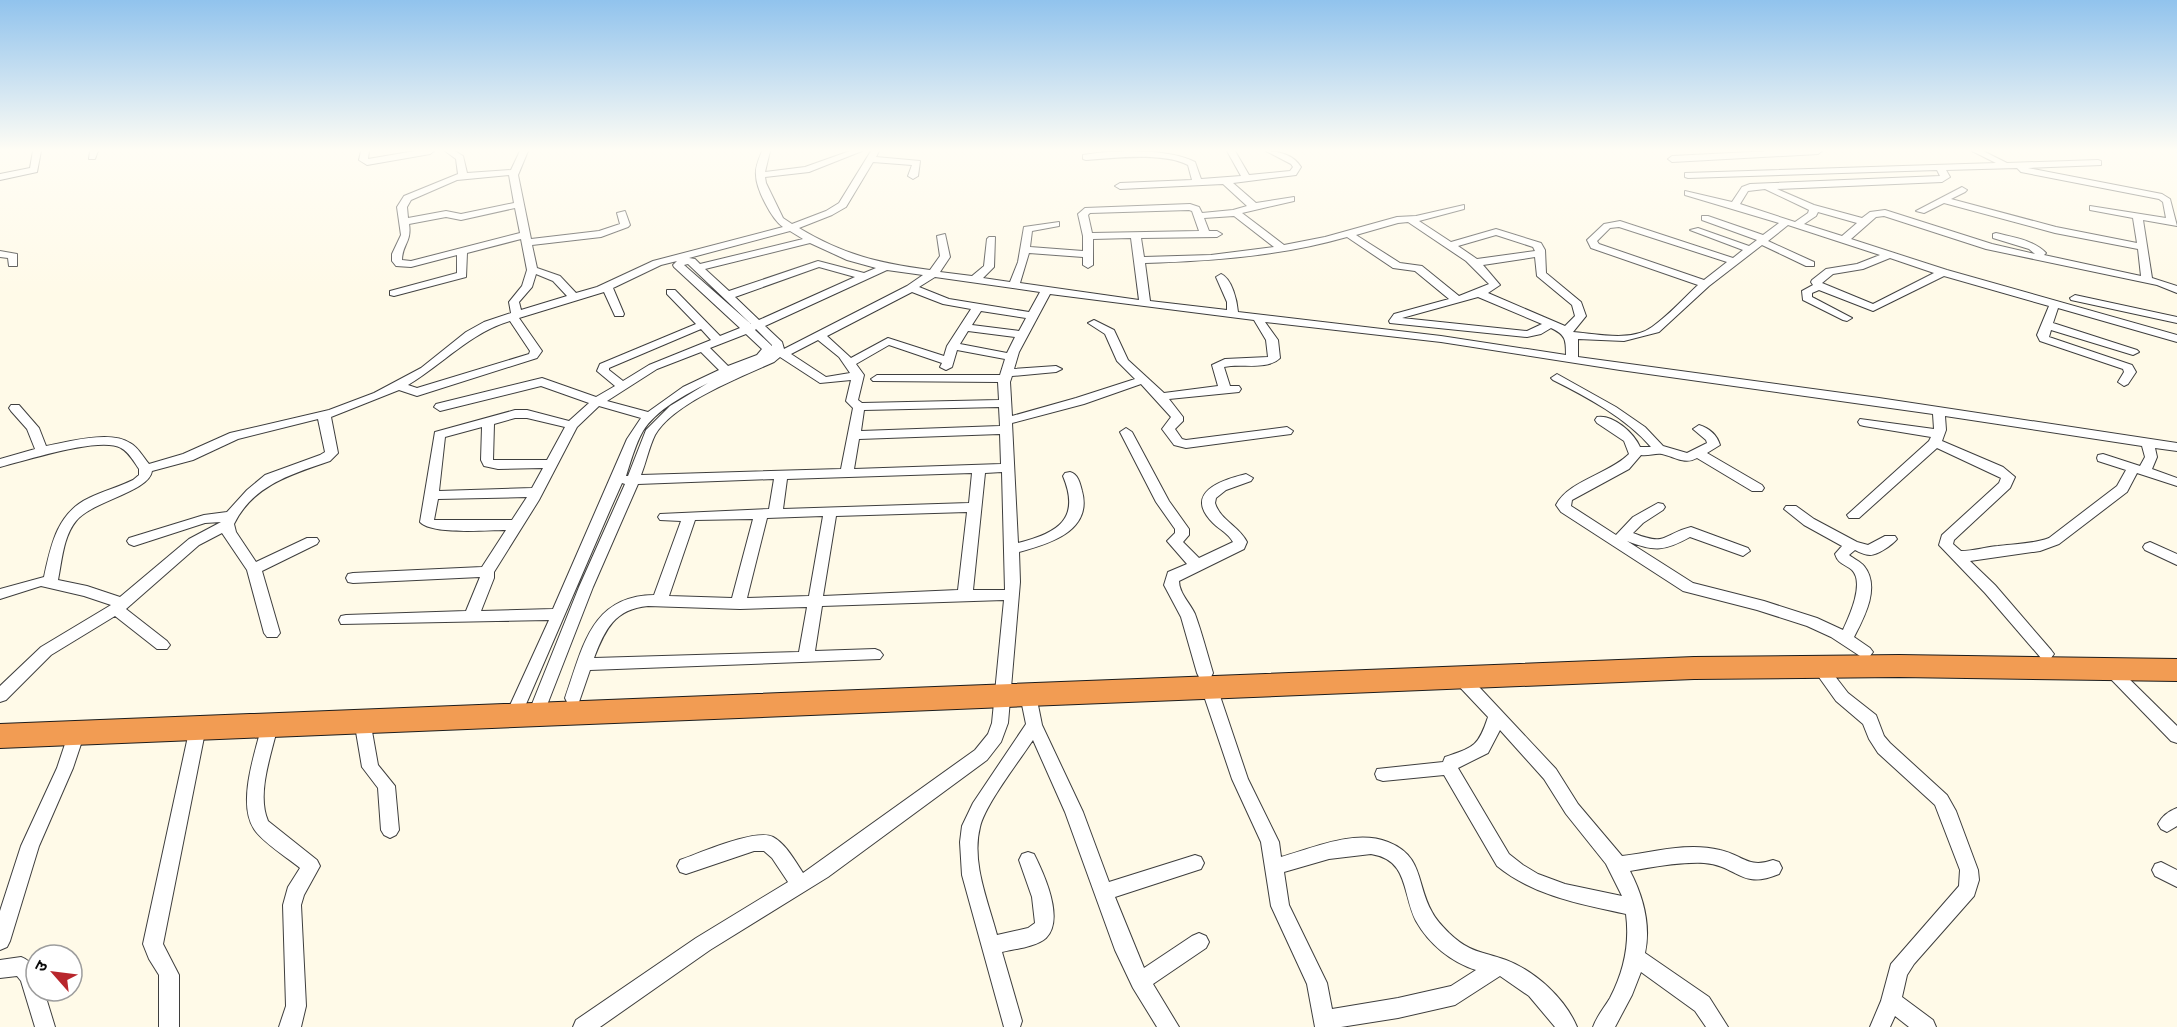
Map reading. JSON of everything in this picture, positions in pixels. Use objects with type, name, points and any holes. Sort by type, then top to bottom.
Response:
[{"type":"highway","points":[[0,719],[528,707],[1012,691],[1855,645],[2046,654],[2177,657]]},
{"type":"highway","points":[[1207,680],[1460,677],[1694,668],[1819,666],[2177,670]]},
{"type":"highway","points":[[0,736],[362,720],[528,707],[573,698],[1012,691]]},
{"type":"street","points":[[406,199],[402,204],[406,235],[397,254],[397,261],[400,264],[416,263],[462,250],[525,239],[602,234],[625,225],[622,213]]},
{"type":"street","points":[[398,386],[420,391],[534,356],[536,351],[514,316],[514,302],[528,285],[532,270],[517,199]]},
{"type":"street","points":[[769,199],[779,220],[789,228],[851,258],[886,267],[1145,304],[1441,339],[2177,447]]},
{"type":"street","points":[[146,468],[188,457],[234,436],[328,413],[372,399],[425,370],[470,334],[488,324],[607,287],[657,263],[789,228],[841,207],[846,199]]},
{"type":"street","points":[[1244,199],[1252,207]]},
{"type":"street","points":[[1198,216],[1236,213],[1252,207],[1291,199]]},
{"type":"street","points":[[1711,199],[1943,272],[2176,337]]},
{"type":"street","points":[[1735,205],[1739,199]]},
{"type":"street","points":[[1790,199],[1864,222]]},
{"type":"street","points":[[2164,199],[2175,223]]},
{"type":"street","points":[[1921,211],[1944,200],[2064,232],[2142,248]]},
{"type":"street","points":[[404,222],[446,214],[461,217],[518,206]]},
{"type":"street","points":[[1025,250],[1088,259],[1088,236],[1083,214],[1091,209],[1190,207],[1196,209],[1205,234]]},
{"type":"street","points":[[1139,260],[1211,258],[1282,248],[1461,207]]},
{"type":"street","points":[[1478,293],[1569,333],[1610,338],[1649,333],[1661,327],[1705,284],[1748,249],[1814,212],[1811,207]]},
{"type":"street","points":[[2093,208],[2175,223]]},
{"type":"street","points":[[1236,213],[1282,248]]},
{"type":"street","points":[[1844,240],[1872,214],[1885,213],[1990,247],[2170,285],[2177,290]]},
{"type":"street","points":[[2138,216],[2147,280]]},
{"type":"street","points":[[1705,218],[1763,240],[1810,264]]},
{"type":"street","points":[[1410,219],[1450,245],[1495,282],[1492,289],[1398,316],[1394,321],[1527,334],[1551,324]]},
{"type":"street","points":[[1014,285],[1025,250],[1027,229],[1056,224]]},
{"type":"street","points":[[1705,284],[1601,248],[1592,240],[1607,226],[1620,224],[1733,261]]},
{"type":"street","points":[[1695,230],[1748,249]]},
{"type":"street","points":[[1450,245],[1496,232],[1537,245],[1541,274],[1544,279],[1569,297],[1580,310],[1581,316],[1569,333],[1572,359]]},
{"type":"street","points":[[1088,236],[1217,234]]},
{"type":"street","points":[[1349,234],[1397,266],[1418,268],[1457,300]]},
{"type":"street","points":[[1136,235],[1145,304]]},
{"type":"street","points":[[528,707],[557,614],[617,480],[635,433],[649,416],[664,404],[727,371],[818,334],[911,288],[934,273],[937,265],[945,257],[942,236]]},
{"type":"street","points":[[1996,237],[2037,249],[2042,258]]},
{"type":"street","points":[[975,279],[989,267],[992,239]]},
{"type":"street","points":[[699,267],[811,240]]},
{"type":"street","points":[[394,293],[462,274],[462,250]]},
{"type":"street","points":[[1473,263],[1539,253]]},
{"type":"street","points":[[0,254],[13,256],[13,264]]},
{"type":"street","points":[[1890,255],[1859,267],[1830,271],[1816,280],[1819,286],[1872,308],[1943,272]]},
{"type":"street","points":[[754,327],[678,265],[688,260],[699,267],[729,295],[754,327],[777,351],[824,381],[858,375]]},
{"type":"street","points":[[729,295],[818,264],[864,276]]},
{"type":"street","points":[[471,616],[488,578],[486,573],[536,492],[572,425],[597,402],[643,372],[754,327],[886,267]]},
{"type":"street","points":[[532,270],[551,274],[561,279],[574,298]]},
{"type":"street","points":[[1221,277],[1232,302],[1233,314]]},
{"type":"street","points":[[1819,286],[1807,291],[1807,298],[1847,318]]},
{"type":"street","points":[[607,287],[619,314]]},
{"type":"street","points":[[911,288],[947,302],[1033,316]]},
{"type":"street","points":[[583,1027],[703,944],[801,885],[981,755],[995,737],[1012,691],[1012,549],[1005,375],[1011,357],[1047,290]]},
{"type":"street","points":[[670,292],[719,341]]},
{"type":"street","points":[[2074,298],[2177,320]]},
{"type":"street","points":[[2055,303],[2043,337],[2047,341],[2128,367],[2130,372],[2124,382]]},
{"type":"street","points":[[938,379],[953,346],[978,307]]},
{"type":"street","points":[[1161,397],[1230,389],[1218,365],[1270,361],[1274,358],[1272,339],[1257,317]]},
{"type":"street","points":[[1094,323],[1110,332],[1123,361],[1161,397],[1177,417],[1177,421],[1168,429],[1182,444],[1287,430]]},
{"type":"street","points":[[621,385],[602,369],[625,356],[704,324]]},
{"type":"street","points":[[2047,325],[2133,352]]},
{"type":"street","points":[[965,327],[1023,335]]},
{"type":"street","points":[[818,334],[850,363],[858,375],[852,401],[859,407],[1005,403]]},
{"type":"street","points":[[850,363],[888,341],[948,361]]},
{"type":"street","points":[[953,346],[1011,357]]},
{"type":"street","points":[[703,347],[727,371]]},
{"type":"street","points":[[528,707],[586,587],[633,480],[650,433],[664,417],[717,383],[770,360],[777,351]]},
{"type":"street","points":[[625,356],[643,372]]},
{"type":"street","points":[[877,379],[938,379],[1056,369]]},
{"type":"street","points":[[1557,378],[1589,393],[1649,437],[1659,449],[1684,458],[1714,445],[1712,438],[1699,429]]},
{"type":"street","points":[[854,435],[1007,425],[1142,380]]},
{"type":"street","points":[[440,407],[537,382],[649,416]]},
{"type":"street","points":[[847,472],[859,407]]},
{"type":"street","points":[[15,408],[33,428],[42,452]]},
{"type":"street","points":[[1854,515],[1937,439],[1940,411]]},
{"type":"street","points":[[0,696],[46,651],[119,606],[194,542],[229,520],[270,478],[332,453],[324,419],[328,413]]},
{"type":"street","points":[[516,525],[430,524],[426,519],[432,495],[439,435],[515,414],[527,414],[572,425]]},
{"type":"street","points":[[488,420],[487,460],[489,463],[498,465],[551,464]]},
{"type":"street","points":[[1601,420],[1627,437],[1636,450],[1648,452],[1659,449]]},
{"type":"street","points":[[1864,422],[1937,439],[2008,477],[2005,485],[1947,538],[1946,545],[1990,589],[2046,654]]},
{"type":"street","points":[[1126,432],[1163,502],[1182,529],[1182,535],[1174,538],[1175,543],[1197,565]]},
{"type":"street","points":[[0,463],[85,443],[116,442],[128,447],[146,468],[145,476],[138,482],[91,502],[71,516],[63,528],[50,583]]},
{"type":"street","points":[[1958,556],[1978,556],[1994,551],[2048,544],[2122,489],[2151,457],[2148,442]]},
{"type":"street","points":[[1636,450],[1632,459],[1624,466],[1567,497],[1563,505],[1573,515],[1620,539],[1688,587],[1793,615],[1855,645],[1863,578],[1860,570],[1842,556],[1852,545]]},
{"type":"street","points":[[1697,453],[1757,488]]},
{"type":"street","points":[[2103,458],[2177,482]]},
{"type":"street","points":[[617,480],[1009,468]]},
{"type":"street","points":[[965,594],[979,469]]},
{"type":"street","points":[[738,603],[781,476]]},
{"type":"street","points":[[1012,549],[1035,544],[1062,531],[1070,524],[1075,516],[1078,501],[1070,476]]},
{"type":"street","points":[[1246,478],[1223,484],[1212,492],[1209,499],[1211,512],[1238,536],[1239,546],[1173,576],[1171,586],[1185,610],[1240,779],[1270,842],[1280,906],[1313,973],[1325,1024],[1455,995],[1498,966]]},
{"type":"street","points":[[432,495],[536,492]]},
{"type":"street","points":[[665,517],[975,507]]},
{"type":"street","points":[[1620,539],[1638,520],[1658,507]]},
{"type":"street","points":[[1791,508],[1809,522],[1852,545],[1870,550],[1890,539]]},
{"type":"street","points":[[806,657],[830,512]]},
{"type":"street","points":[[659,602],[690,516]]},
{"type":"street","points":[[134,541],[204,519],[229,520]]},
{"type":"street","points":[[229,520],[229,533],[254,569],[272,633]]},
{"type":"street","points":[[1620,539],[1667,544],[1686,532],[1697,532],[1743,551]]},
{"type":"street","points":[[254,569],[312,541]]},
{"type":"street","points":[[2150,547],[2176,559]]},
{"type":"street","points":[[353,578],[486,573]]},
{"type":"street","points":[[0,594],[38,582],[87,591],[119,606],[162,645]]},
{"type":"street","points":[[573,698],[600,627],[613,612],[631,602],[861,601],[965,594],[1012,595]]},
{"type":"street","points":[[346,620],[557,614]]},
{"type":"street","points":[[586,664],[875,655]]},
{"type":"street","points":[[1819,666],[1842,697],[1870,720],[1877,739],[1884,748],[1941,800],[1955,829],[1969,870],[1967,890],[1898,971],[1892,1001],[1880,1027]]},
{"type":"street","points":[[2109,668],[2177,736]]},
{"type":"street","points":[[1460,677],[1552,776],[1571,808],[1617,865],[1635,908],[1639,918],[1639,942],[1635,957],[1623,994],[1603,1027]]},
{"type":"street","points":[[1012,691],[1034,725],[1074,812],[1125,950],[1140,981],[1169,1027]]},
{"type":"street","points":[[1496,716],[1490,739],[1484,749],[1475,755],[1451,762],[1449,768],[1498,852],[1512,868],[1537,881],[1567,892],[1635,908]]},
{"type":"street","points":[[362,720],[370,767],[386,786],[390,830]]},
{"type":"street","points":[[270,725],[256,797],[257,820],[261,826],[311,866],[295,893],[292,905],[296,1006],[293,1021],[289,1027]]},
{"type":"street","points":[[1012,1021],[970,867],[971,826],[985,798],[1034,725]]},
{"type":"street","points":[[169,1027],[169,975],[167,968],[155,952],[153,944],[198,727]]},
{"type":"street","points":[[0,941],[30,846],[65,768],[77,732]]},
{"type":"street","points":[[1383,774],[1449,768]]},
{"type":"street","points":[[686,866],[754,843],[768,843],[778,852],[801,885]]},
{"type":"street","points":[[1275,867],[1362,845],[1394,852],[1405,862],[1415,889],[1417,904],[1432,928],[1464,956],[1498,966],[1528,983],[1546,999],[1567,1027]]},
{"type":"street","points":[[1617,865],[1679,856],[1714,856],[1726,859],[1752,873],[1758,874],[1773,868]]},
{"type":"street","points":[[991,945],[1033,935],[1044,925],[1046,914],[1028,860]]},
{"type":"street","points":[[1103,892],[1195,863]]},
{"type":"street","points":[[1140,981],[1198,942]]},
{"type":"street","points":[[1635,957],[1702,1004],[1719,1027]]},
{"type":"street","points":[[0,969],[21,966],[29,975],[45,1027]]},
{"type":"street","points":[[1892,1001],[1926,1027]]}]
